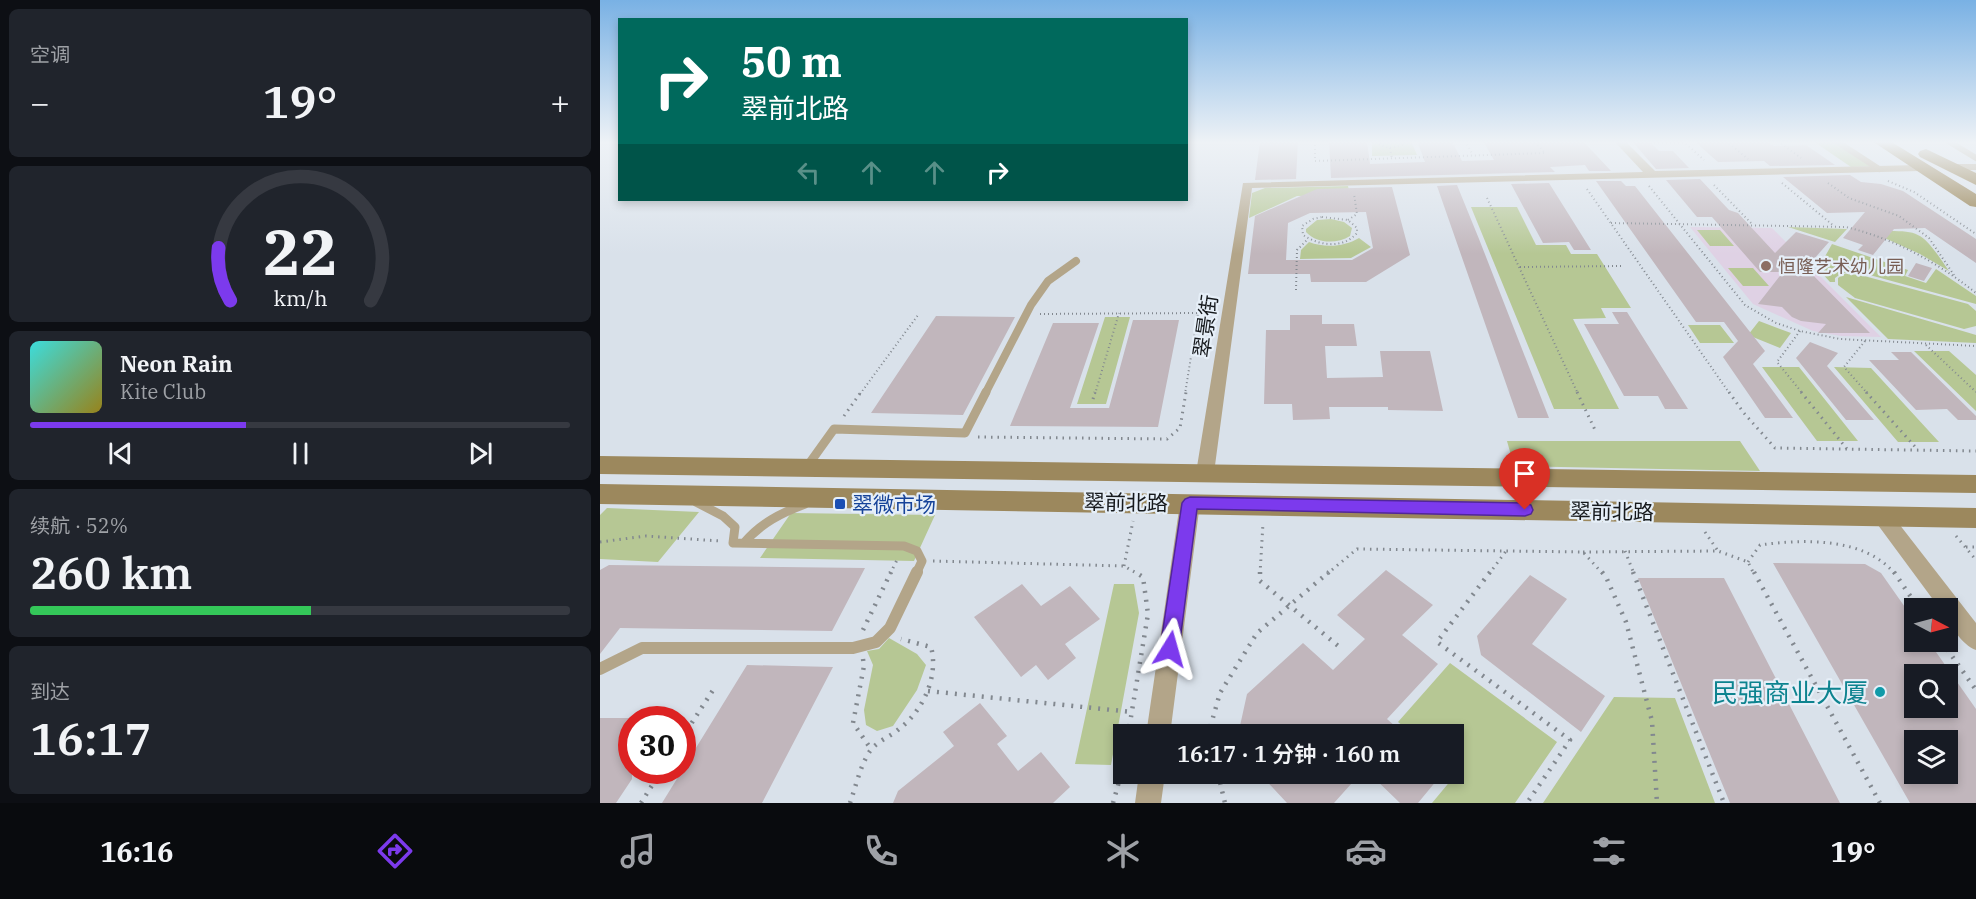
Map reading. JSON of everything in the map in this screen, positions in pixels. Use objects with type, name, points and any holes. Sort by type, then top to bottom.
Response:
[{"type":"main road","points":[[1946,178],[1976,202]]},
{"type":"main road","name":"翠前北路","points":[[600,465],[1976,484]]},
{"type":"main road","name":"翠前北路","points":[[600,494],[1976,518]]},
{"type":"street","name":"翠景街","points":[[1205,473],[1247,185],[1574,178]]},
{"type":"street","points":[[1160,724],[1190,503]]},
{"type":"street","points":[[1882,516],[1976,640]]},
{"type":"street","points":[[1148,803],[1151,784]]},
{"type":"lane","points":[[806,468],[834,429],[965,433],[1027,314],[1048,281],[1076,261]]},
{"type":"lane","points":[[676,495],[705,505],[723,516],[735,527],[739,543]]},
{"type":"lane","points":[[739,543],[777,514],[826,497]]},
{"type":"lane","points":[[600,669],[642,648],[854,648],[876,642],[890,628],[922,561],[917,551],[904,546],[739,543]]},
{"type":"path","points":[[1649,178],[1680,225],[1745,305],[1767,318],[1800,331],[1840,339],[1976,346]]},
{"type":"path","points":[[1715,178],[1753,226]]},
{"type":"path","points":[[1778,178],[1834,226]]},
{"type":"path","points":[[1886,181],[1914,192],[1976,234]]},
{"type":"path","points":[[1827,182],[1849,198],[1899,216],[1929,238],[1954,276]]},
{"type":"path","points":[[1585,185],[1743,412],[1775,448],[1976,451]]},
{"type":"path","points":[[1348,220],[1357,214],[1353,190]]},
{"type":"path","points":[[1488,198],[1596,432]]},
{"type":"path","points":[[1331,217],[1348,220],[1357,228],[1355,237],[1349,241],[1333,244],[1308,239],[1301,231],[1302,226],[1313,219],[1331,217]]},
{"type":"path","points":[[1611,224],[1834,226],[1855,229],[1921,256],[1954,276],[1976,293]]},
{"type":"path","points":[[1296,290],[1297,250],[1308,239]]},
{"type":"path","points":[[1519,267],[1624,267]]},
{"type":"path","points":[[1093,399],[1119,313]]},
{"type":"path","points":[[965,433],[972,437],[1167,439],[1180,428],[1198,314],[1027,314]]},
{"type":"path","points":[[834,429],[918,315]]},
{"type":"path","points":[[1800,331],[1777,362],[1847,449]]},
{"type":"path","points":[[1865,341],[1844,367],[1918,450]]},
{"type":"path","points":[[1925,344],[1976,392]]},
{"type":"path","points":[[1939,517],[1976,560]]},
{"type":"path","points":[[1124,566],[1133,519]]},
{"type":"path","points":[[1263,521],[1260,581],[1343,650]]},
{"type":"path","points":[[600,542],[646,537],[739,543]]},
{"type":"path","points":[[1748,562],[1760,545],[1780,541],[1855,547],[1887,565],[1911,598]]},
{"type":"path","points":[[871,749],[853,723],[864,666],[863,654],[854,648],[904,546]]},
{"type":"path","points":[[1965,547],[1976,547]]},
{"type":"path","points":[[1211,724],[1220,693],[1257,633],[1357,549],[1718,551],[1748,562],[1880,803]]},
{"type":"path","points":[[1506,551],[1437,642],[1570,740],[1527,803]]},
{"type":"path","points":[[1583,552],[1606,577],[1626,622],[1652,721],[1658,803]]},
{"type":"path","points":[[1624,552],[1724,803]]},
{"type":"path","points":[[922,561],[1124,566],[1143,577],[1148,614],[1130,724]]},
{"type":"path","points":[[850,803],[871,749],[902,726],[927,690],[935,658],[931,647],[903,640],[890,628]]},
{"type":"path","points":[[1949,652],[1976,690]]},
{"type":"path","points":[[696,716],[715,687]]},
{"type":"path","points":[[927,690],[1132,712]]},
{"type":"path","points":[[641,803],[653,784]]},
{"type":"path","points":[[1113,803],[1118,784]]},
{"type":"path","points":[[1220,784],[1225,803]]},
{"type":"shaded area","name":"恒隆艺术幼儿园","points":[[1690,227],[1772,228],[1881,337],[1841,336],[1813,331],[1753,304]]},
{"type":"green space","points":[[1348,186],[1350,195],[1297,196],[1249,218],[1252,193],[1265,188]]},
{"type":"green space","points":[[1471,207],[1517,207],[1536,245],[1566,245],[1571,254],[1597,254],[1631,308],[1601,308],[1606,318],[1573,319],[1619,409],[1554,409]]},
{"type":"green space","points":[[1331,219],[1344,222],[1352,228],[1350,236],[1327,242],[1316,239],[1306,232],[1306,229],[1317,220]]},
{"type":"green space","points":[[1788,227],[1847,229],[1835,242]]},
{"type":"green space","points":[[1697,230],[1720,230],[1734,246],[1710,246]]},
{"type":"green space","points":[[1869,231],[1899,231],[1917,234],[1931,246],[1949,271],[1920,254]]},
{"type":"green space","points":[[1359,238],[1371,247],[1351,258],[1300,259],[1301,250],[1309,242],[1334,246]]},
{"type":"green space","points":[[1832,244],[1908,270],[1905,276],[1926,283],[1936,269],[1976,296],[1976,304],[1866,274],[1842,273],[1835,278],[1835,282],[1830,282],[1818,269]]},
{"type":"green space","points":[[1728,268],[1753,268],[1769,286],[1743,286]]},
{"type":"green space","points":[[1853,273],[1968,304],[1976,311],[1976,326],[1964,329],[1855,298],[1838,285],[1838,278],[1844,274]]},
{"type":"green space","points":[[1846,297],[1976,335],[1976,343],[1888,339]]},
{"type":"green space","points":[[1105,317],[1130,317],[1106,404],[1077,404]]},
{"type":"green space","points":[[1759,321],[1791,333],[1780,348],[1748,335]]},
{"type":"green space","points":[[1688,325],[1720,325],[1734,343],[1700,343]]},
{"type":"green space","points":[[1914,351],[1949,351],[1976,375],[1976,411]]},
{"type":"green space","points":[[1762,367],[1799,367],[1858,441],[1817,441]]},
{"type":"green space","points":[[1834,367],[1871,368],[1939,442],[1898,442]]},
{"type":"green space","points":[[1507,441],[1740,441],[1760,471],[1514,466]]},
{"type":"green space","points":[[607,508],[699,512],[658,562],[600,559],[600,515]]},
{"type":"green space","points":[[791,513],[935,515],[914,561],[760,558]]},
{"type":"green space","points":[[1114,584],[1134,584],[1139,613],[1119,724],[1113,724],[1111,765],[1075,764]]},
{"type":"green space","points":[[889,638],[917,654],[926,665],[917,690],[893,726],[877,731],[866,725],[864,710],[873,665],[867,651],[879,649]]},
{"type":"green space","points":[[1450,663],[1557,742],[1515,803],[1432,803],[1448,784],[1464,784],[1464,724],[1400,724],[1398,722]]},
{"type":"green space","points":[[1614,697],[1675,698],[1715,803],[1543,803]]},
{"type":"building","points":[[1255,178],[1296,178],[1296,179]]},
{"type":"building","points":[[1785,178],[1855,178],[1861,182],[1881,184],[1903,191],[1976,239],[1976,263],[1925,228],[1894,229],[1873,255],[1858,250],[1863,245],[1843,238],[1865,212],[1827,213]]},
{"type":"building","points":[[1700,179],[1729,210],[1738,213],[1775,253],[1796,232],[1829,242],[1806,268],[1870,333],[1818,333],[1826,324],[1801,321],[1792,317],[1782,307],[1758,304],[1783,272],[1760,272],[1712,217],[1697,217],[1666,180]]},
{"type":"building","points":[[1596,181],[1621,181],[1626,186],[1635,186],[1765,351],[1753,364],[1793,418],[1765,418],[1723,357],[1738,341],[1724,322],[1696,322]]},
{"type":"building","points":[[1549,183],[1591,250],[1574,250],[1569,242],[1543,243],[1511,184]]},
{"type":"building","points":[[1457,185],[1549,418],[1518,418],[1437,186]]},
{"type":"building","points":[[1392,187],[1410,255],[1366,282],[1311,282],[1310,274],[1248,274],[1255,216],[1317,189]],"holes":[[[1366,212],[1373,248],[1352,260],[1286,260],[1288,223],[1310,213]]]},
{"type":"building","points":[[1916,263],[1932,268],[1924,281],[1908,276]]},
{"type":"building","points":[[1612,312],[1627,312],[1688,409],[1665,409],[1658,396],[1624,396],[1584,324],[1619,324]]},
{"type":"building","points":[[1290,315],[1322,315],[1322,324],[1354,324],[1357,346],[1325,346],[1327,378],[1383,377],[1380,351],[1430,351],[1443,411],[1388,410],[1388,407],[1329,407],[1330,419],[1293,420],[1292,404],[1264,404],[1266,330],[1290,330]]},
{"type":"building","points":[[936,316],[1015,317],[963,415],[871,413]]},
{"type":"building","points":[[1133,320],[1179,320],[1158,427],[1010,426],[1053,323],[1099,323],[1070,408],[1109,408]]},
{"type":"building","points":[[1810,342],[1838,353],[1827,366],[1874,420],[1846,420],[1796,358]]},
{"type":"building","points":[[1891,352],[1911,352],[1976,416],[1976,420],[1958,420],[1947,409],[1916,410],[1869,360],[1899,360]]},
{"type":"building","name":"民强商业大厦","points":[[1773,563],[1865,564],[1881,573],[1904,606],[1904,652],[1936,652],[1944,664],[1904,664],[1904,718],[1958,718],[1958,683],[1976,709],[1976,803],[1910,803]]},
{"type":"building","points":[[609,565],[865,568],[832,631],[620,628],[600,654],[600,570]]},
{"type":"building","points":[[1386,570],[1433,605],[1402,635],[1438,664],[1387,719],[1393,724],[1240,724],[1247,694],[1303,643],[1333,670],[1365,639],[1337,615]]},
{"type":"building","points":[[1530,575],[1567,599],[1532,644],[1605,696],[1581,732],[1481,655],[1477,636]]},
{"type":"building","points":[[1638,578],[1724,578],[1840,803],[1730,803]]},
{"type":"building","points":[[1022,584],[1041,606],[1070,586],[1100,619],[1065,644],[1076,658],[1048,680],[1036,665],[1021,677],[974,617]]},
{"type":"building","points":[[747,665],[833,667],[762,803],[662,803],[674,784],[696,784],[696,748]]},
{"type":"building","points":[[980,703],[1007,736],[997,744],[1018,771],[1041,752],[1070,787],[1053,803],[893,803],[898,791],[954,746],[943,732]]},
{"type":"building","points":[[600,718],[618,718],[618,784],[629,784],[616,803],[600,803]]},
{"type":"building","points":[[1269,784],[1351,784],[1334,803],[1287,803]]},
{"type":"building","points":[[1380,784],[1434,784],[1418,803],[1400,803]]},
{"type":"place","name":"恒隆艺术幼儿园","points":[[1766,266]]},
{"type":"place","name":"翠微市场","points":[[840,504]]},
{"type":"place","name":"民强商业大厦","points":[[1880,692]]},
{"type":"route","points":[[1170,649],[1190,503],[1525,510]]}]
